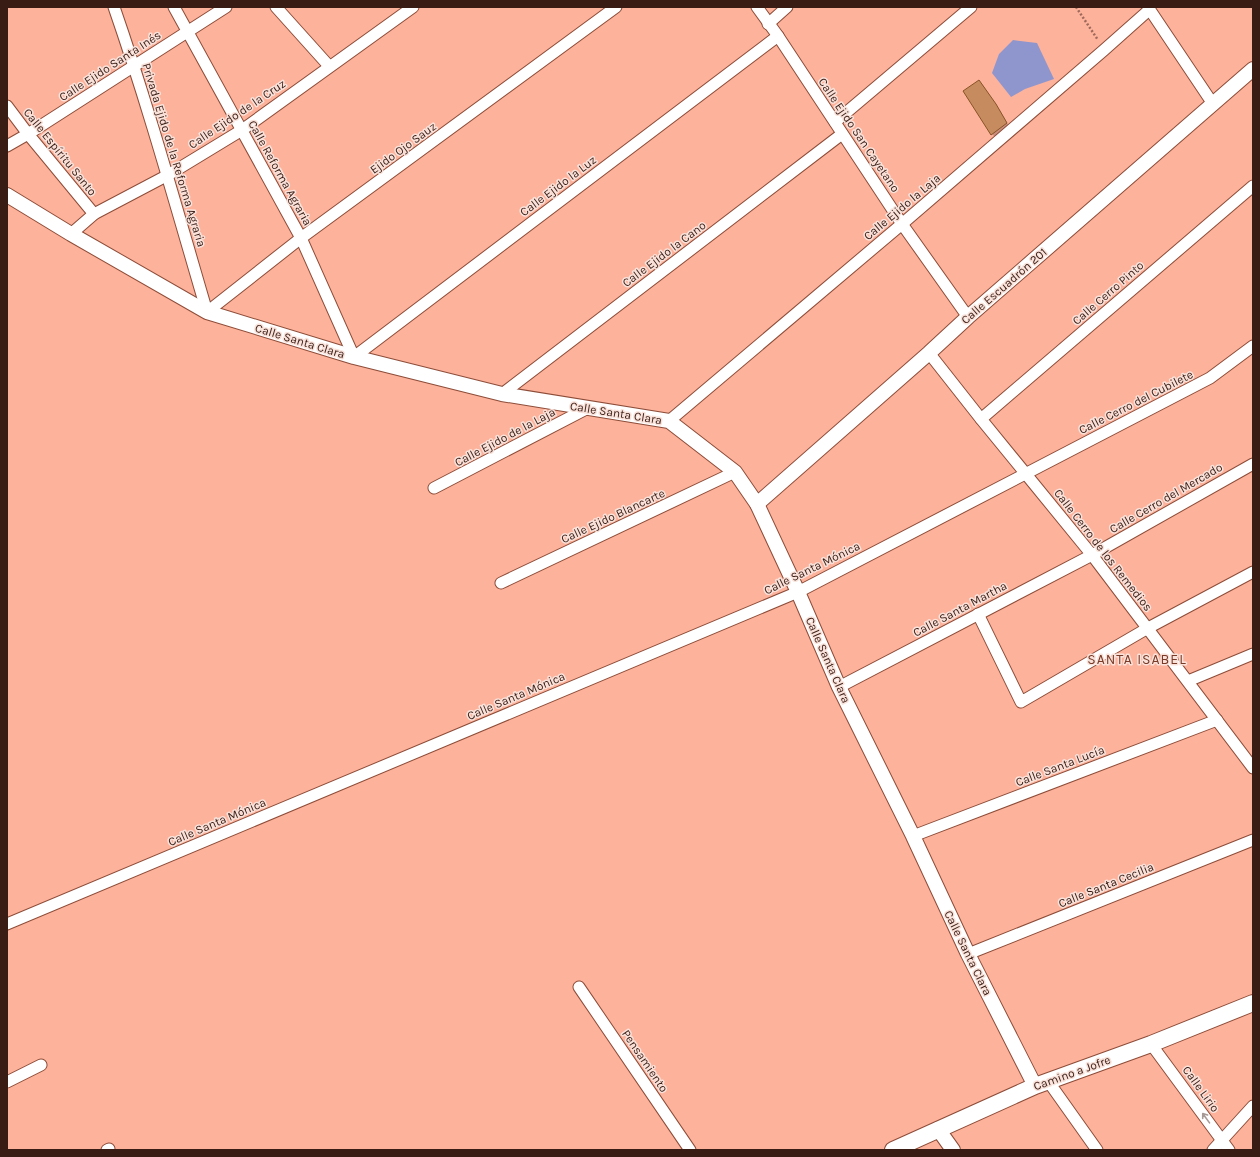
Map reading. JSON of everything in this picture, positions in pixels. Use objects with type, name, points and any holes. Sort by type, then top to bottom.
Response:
[{"type":"main road","name":"Camino a Jofre","points":[[893,1150],[1041,1084],[1151,1044],[1253,1004]]},
{"type":"street","name":"Privada Ejido de la Reforma Agraria","points":[[114,7],[168,175],[206,312]]},
{"type":"street","name":"Calle Reforma Agraria","points":[[174,7],[189,31],[301,238],[354,357]]},
{"type":"street","name":"Calle Ejido Santa Inés","points":[[7,146],[226,7]]},
{"type":"street","points":[[276,7],[329,66]]},
{"type":"street","name":"Calle Ejido de la Cruz","points":[[71,234],[94,214],[168,175],[242,130],[413,7]]},
{"type":"street","name":"Ejido Ojo Sauz","points":[[206,312],[301,238],[616,7]]},
{"type":"street","name":"Calle Ejido San Cayetano","points":[[757,7],[778,36],[902,224],[968,316]]},
{"type":"street","points":[[768,24],[787,7]]},
{"type":"street","points":[[835,122],[971,7]]},
{"type":"street","points":[[1148,8],[1213,104]]},
{"type":"street","name":"Calle Ejido la Laja","points":[[669,421],[902,224],[1104,50],[1148,8]]},
{"type":"street","name":"Calle Ejido la Luz","points":[[354,357],[778,36]]},
{"type":"street","name":"Calle Escuadrón 201","points":[[757,504],[929,353],[968,316],[1253,69]]},
{"type":"street","name":"Calle Espíritu Santo","points":[[7,106],[28,134],[94,214]]},
{"type":"street","name":"Calle Ejido la Cano","points":[[502,394],[842,134]]},
{"type":"street","name":"Calle Cerro Pinto","points":[[981,419],[1253,186]]},
{"type":"street","name":"Calle Santa Clara","points":[[7,195],[206,312],[354,357],[502,394],[669,421],[735,472],[757,504],[798,592],[839,687],[913,836],[968,954],[1041,1084]]},
{"type":"street","name":"Calle Cerro del Cubilete","points":[[1026,473],[1210,378],[1253,346]]},
{"type":"street","name":"Calle Cerro de los Remedios","points":[[929,353],[1092,555],[1253,768]]},
{"type":"street","name":"Calle Ejido de la Laja","points":[[434,488],[588,408]]},
{"type":"street","name":"Calle Cerro del Mercado","points":[[1092,555],[1253,464]]},
{"type":"street","name":"Calle Ejido Blancarte","points":[[501,583],[735,472]]},
{"type":"street","name":"Calle Santa Mónica","points":[[7,924],[798,592],[1026,473]]},
{"type":"street","name":"Calle Santa Martha","points":[[839,687],[1092,555]]},
{"type":"street","points":[[978,614],[1021,702],[1148,628],[1253,572]]},
{"type":"street","points":[[1188,681],[1253,654]]},
{"type":"street","name":"Calle Santa Lucía","points":[[913,836],[1217,720]]},
{"type":"street","name":"Calle Santa Cecilia","points":[[968,954],[1253,840]]},
{"type":"street","name":"Pensamiento","points":[[579,987],[690,1150]]},
{"type":"street","name":"Calle Lirio","points":[[1151,1044],[1229,1150]]},
{"type":"street","points":[[7,1082],[41,1065]]},
{"type":"street","points":[[1041,1084],[1097,1150]]},
{"type":"street","points":[[1213,1150],[1253,1106]]},
{"type":"street","points":[[938,1129],[953,1150]]},
{"type":"path","points":[[1076,7],[1104,50]]},
{"type":"water","points":[[1013,40],[1037,43],[1054,79],[1025,89],[1011,97],[992,73],[999,54]]},
{"type":"building","points":[[979,80],[1007,123],[991,135],[963,91]]},
{"type":"district","name":"SANTA ISABEL","points":[[1137,659]]}]
